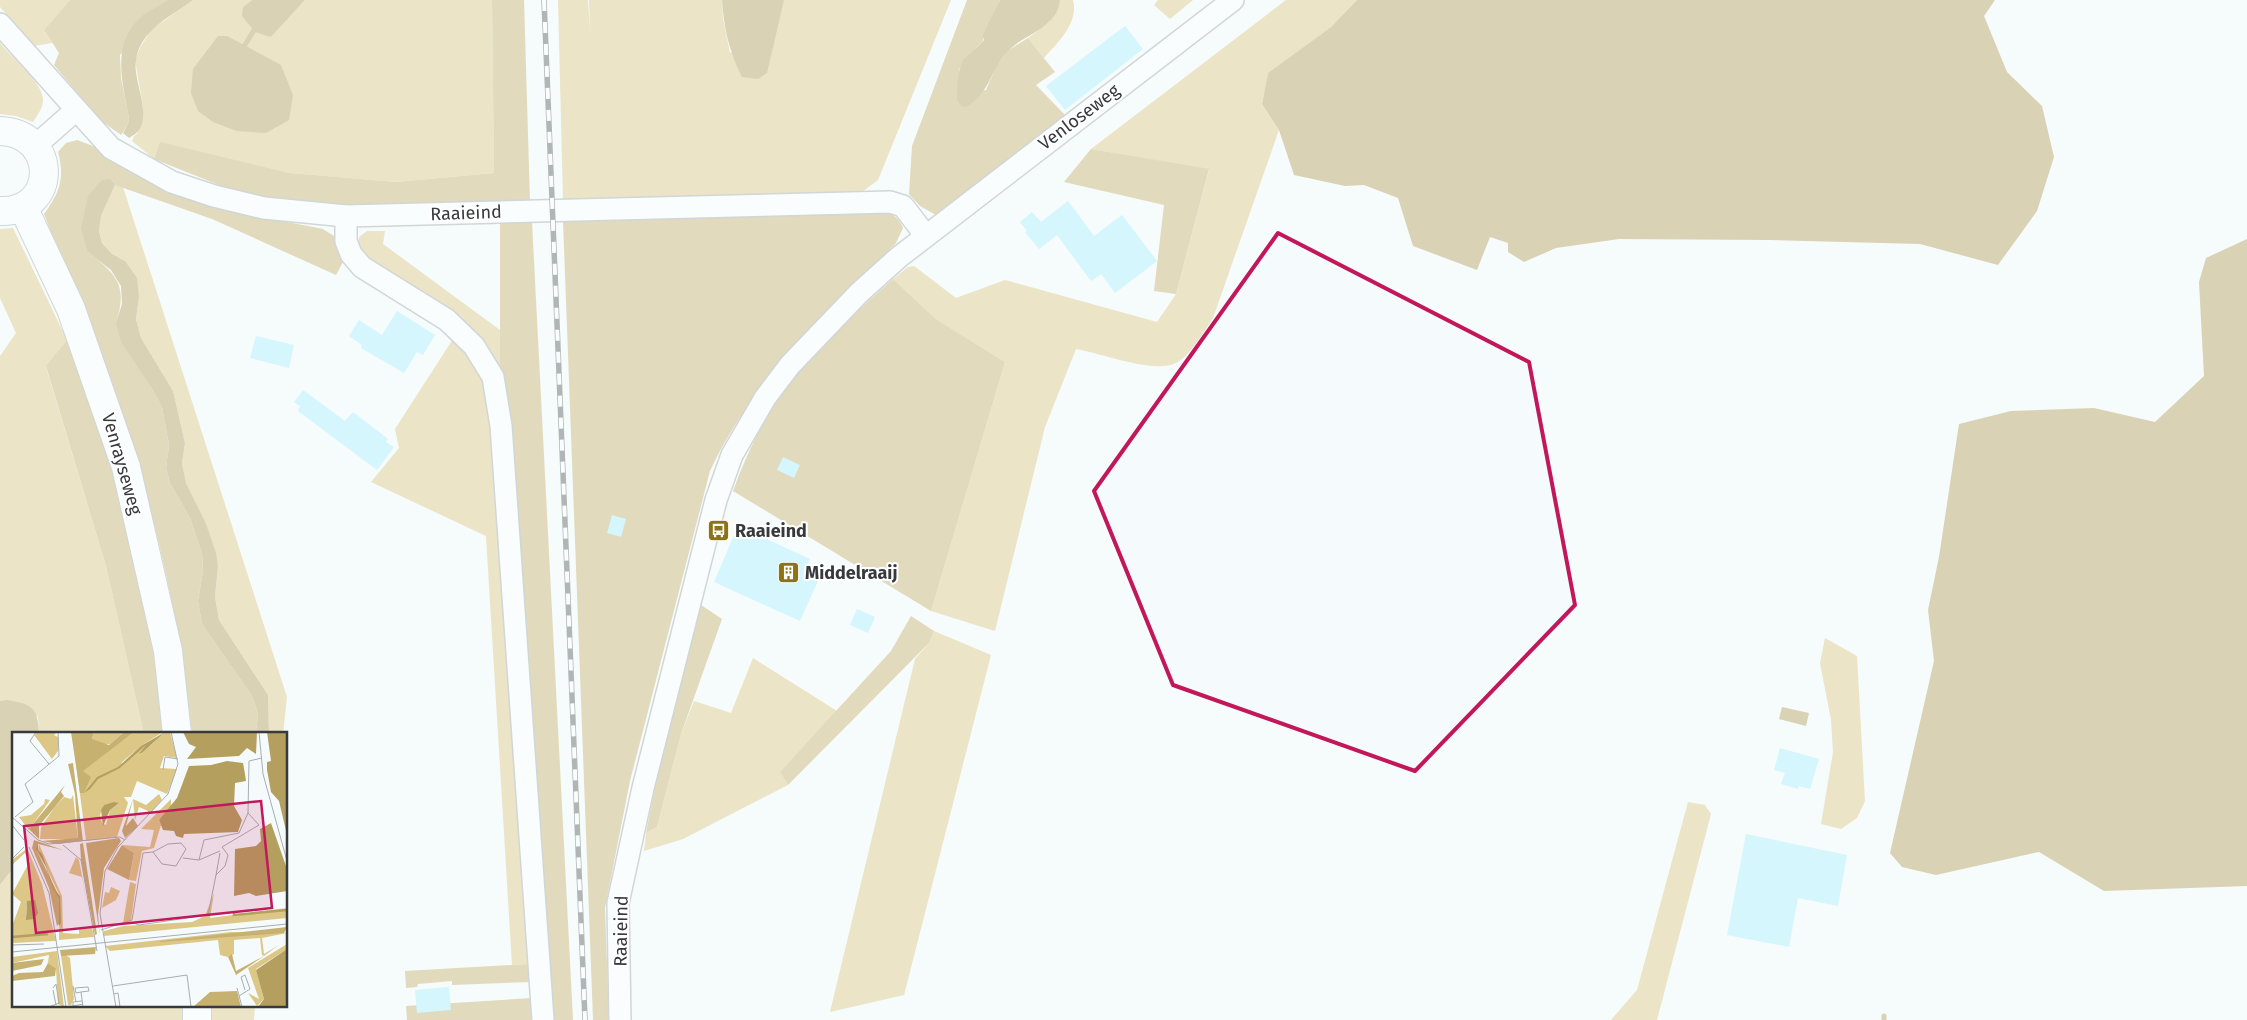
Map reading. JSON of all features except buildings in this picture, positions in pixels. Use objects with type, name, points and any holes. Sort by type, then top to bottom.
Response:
[{"type":"main road","points":[[0,131],[24,136],[35,146],[41,156],[44,168],[44,179],[40,191],[33,200],[12,209]]},
{"type":"main road","name":"Venrayseweg","points":[[12,209],[71,309],[126,467],[168,651],[177,732]]},
{"type":"street","name":"Venloseweg","points":[[926,236],[1233,0]]},
{"type":"street","points":[[0,24],[76,110],[35,146]]},
{"type":"street","name":"Raaieind","points":[[76,110],[111,148],[172,182],[214,196],[264,208],[346,216],[890,202],[903,206],[926,236],[859,293],[790,365],[765,398],[732,455],[716,500],[645,779],[618,903],[620,1020]]},
{"type":"street","points":[[346,216],[346,241],[351,254],[362,267],[448,320],[474,346],[493,377],[502,426],[543,1020]]},
{"type":"highlighted area","points":[[1278,233],[1529,362],[1575,605],[1415,771],[1173,685],[1094,491]]},
{"type":"shaded area","points":[[0,0],[70,0],[44,30],[52,43],[34,46],[0,7]]},
{"type":"shaded area","points":[[70,0],[168,0],[120,55],[121,78],[129,118],[128,124],[121,135],[100,120],[54,65],[59,53],[44,30]]},
{"type":"shaded area","points":[[168,0],[193,0],[150,32],[139,49],[136,70],[142,103],[142,123],[138,132],[129,138],[123,133],[129,118],[121,66],[125,41],[130,30],[142,16]]},
{"type":"shaded area","points":[[193,0],[252,0],[243,7],[271,37],[305,0],[492,0],[494,173],[396,182],[290,173],[160,143],[154,159],[132,141],[137,134],[143,107],[135,60],[151,30]]},
{"type":"shaded area","points":[[252,0],[305,0],[271,37],[255,32],[242,16],[243,7]]},
{"type":"shaded area","points":[[492,0],[524,0],[530,202],[354,208],[259,197],[219,185],[154,159],[160,142],[290,173],[396,182],[494,173]]},
{"type":"shaded area","points":[[558,0],[588,0],[590,31],[589,0],[722,0],[723,18],[730,53],[776,28],[784,0],[951,0],[878,180],[862,192],[563,201]]},
{"type":"shaded area","points":[[722,0],[784,0],[767,73],[758,79],[742,77],[737,67],[728,40]]},
{"type":"shaded area","points":[[967,0],[1000,0],[982,42],[962,62],[959,70],[960,81],[957,93],[986,90],[996,67],[1007,51],[1028,38],[1055,72],[1036,85],[1067,117],[936,215],[920,206],[909,194],[912,146]]},
{"type":"shaded area","points":[[1000,0],[1060,0],[1058,10],[1053,18],[1007,52],[980,95],[966,107],[961,106],[957,100],[961,63],[984,40],[983,35]]},
{"type":"shaded area","points":[[1060,0],[1073,0],[1073,17],[1066,32],[1044,58],[1028,38],[1049,22]]},
{"type":"shaded area","points":[[1158,0],[1193,0],[1170,19],[1154,5]]},
{"type":"shaded area","points":[[1286,0],[1357,0],[1331,27],[1268,73],[1262,104],[1279,130],[1213,318],[1186,355],[1176,363],[1166,366],[1127,362],[1076,349],[1045,427],[995,631],[931,611],[1005,362],[936,319],[893,279],[908,267],[914,266],[956,298],[1005,280],[1157,322],[1176,294],[1209,170],[1091,149]]},
{"type":"shaded area","points":[[1357,0],[1995,0],[1984,16],[2007,72],[2042,106],[2054,157],[2037,211],[1998,265],[1920,244],[1770,240],[1619,239],[1556,248],[1524,262],[1508,252],[1508,243],[1490,237],[1477,270],[1413,246],[1398,198],[1364,185],[1345,186],[1294,175],[1279,130],[1262,104],[1268,73],[1331,27]]},
{"type":"shaded area","points":[[218,36],[227,36],[281,65],[293,95],[289,120],[266,133],[237,131],[213,122],[198,111],[191,93],[193,69]]},
{"type":"shaded area","points":[[0,43],[26,70],[42,93],[42,106],[33,122],[16,116],[0,114]]},
{"type":"shaded area","points":[[77,140],[93,146],[168,188],[262,217],[323,229],[334,236],[343,262],[336,275],[212,219],[115,185],[111,179],[88,252],[106,267],[117,282],[121,299],[116,323],[162,407],[169,445],[166,468],[170,483],[190,518],[202,553],[203,570],[198,601],[202,624],[252,696],[258,714],[256,732],[192,732],[181,651],[165,569],[144,488],[110,384],[44,214],[54,199],[60,184],[61,170],[58,152],[66,143]]},
{"type":"shaded area","points":[[1091,149],[1209,169],[1176,294],[1154,291],[1164,205],[1064,182]]},
{"type":"shaded area","points":[[111,179],[115,185],[101,216],[99,231],[102,243],[112,254],[125,261],[137,278],[139,297],[136,319],[141,338],[173,391],[185,443],[182,463],[186,483],[205,521],[216,553],[218,567],[215,597],[219,620],[268,695],[269,732],[256,732],[258,714],[252,696],[202,624],[198,601],[203,570],[202,553],[190,518],[170,483],[166,468],[169,445],[162,407],[121,342],[116,323],[122,304],[121,286],[111,270],[88,252],[81,229],[88,196],[102,180]]},
{"type":"shaded area","points":[[115,185],[123,187],[287,697],[283,732],[269,732],[268,695],[219,620],[215,597],[218,567],[205,521],[186,483],[182,463],[185,443],[173,391],[141,338],[136,319],[139,297],[125,261],[112,254],[102,243],[99,231],[101,216]]},
{"type":"shaded area","points":[[872,210],[891,214],[901,223],[903,228],[896,243],[818,322],[769,378],[727,439],[710,471],[630,781],[605,908],[609,1020],[593,1020],[563,221]]},
{"type":"shaded area","points":[[532,222],[573,1020],[549,1020],[500,374],[500,223]]},
{"type":"shaded area","points":[[13,228],[67,340],[46,367],[106,566],[144,732],[39,732],[38,717],[6,700],[0,701],[0,356],[16,333],[0,298],[0,229]]},
{"type":"shaded area","points":[[367,231],[385,231],[383,244],[500,330],[500,374],[487,344],[471,328],[366,262],[357,249],[359,237]]},
{"type":"shaded area","points":[[2247,239],[2247,886],[2104,891],[2039,852],[1936,875],[1902,867],[1890,853],[1934,661],[1928,610],[1939,557],[1959,424],[2011,411],[2094,408],[2155,422],[2204,376],[2199,282],[2206,258]]},
{"type":"shaded area","points":[[893,279],[936,319],[1005,362],[931,611],[733,491],[760,429],[787,386],[831,336]]},
{"type":"shaded area","points":[[453,339],[483,375],[489,390],[530,964],[512,965],[486,536],[371,482],[399,448],[395,429]]},
{"type":"shaded area","points":[[67,340],[102,429],[142,579],[172,732],[144,732],[106,566],[46,366]]},
{"type":"shaded area","points":[[701,605],[722,619],[681,734],[657,827],[646,833],[655,787]]},
{"type":"shaded area","points":[[911,616],[934,631],[929,643],[788,785],[780,772],[891,651]]},
{"type":"shaded area","points":[[934,631],[991,655],[904,995],[830,1012],[915,659],[929,643]]},
{"type":"shaded area","points":[[1825,638],[1857,656],[1865,801],[1857,818],[1841,829],[1821,824],[1833,752],[1831,720],[1820,663]]},
{"type":"shaded area","points":[[753,658],[837,711],[780,772],[788,785],[683,839],[644,851],[646,833],[657,827],[681,734],[694,701],[731,713]]},
{"type":"shaded area","points":[[6,700],[22,703],[31,708],[37,717],[39,732],[12,732],[12,870],[0,885],[0,701]]},
{"type":"shaded area","points":[[1782,707],[1809,713],[1806,726],[1779,719]]},
{"type":"shaded area","points":[[1688,802],[1705,805],[1711,814],[1657,1020],[1611,1020],[1637,990]]},
{"type":"shaded area","points":[[12,870],[12,1008],[185,1008],[185,1020],[0,1020],[0,885]]},
{"type":"shaded area","points":[[530,964],[531,982],[452,985],[452,981],[418,984],[417,987],[406,988],[405,971]]},
{"type":"shaded area","points":[[532,998],[534,1020],[407,1020],[406,1006]]},
{"type":"shaded area","points":[[210,1008],[255,1008],[254,1020],[210,1020]]},
{"type":"waterway","points":[[242,50],[257,25]]},
{"type":"railway","points":[[544,0],[585,1020]]},
{"type":"place","name":"Raaieind","points":[[719,531]]},
{"type":"place","name":"Middelraaij","points":[[789,573]]}]
